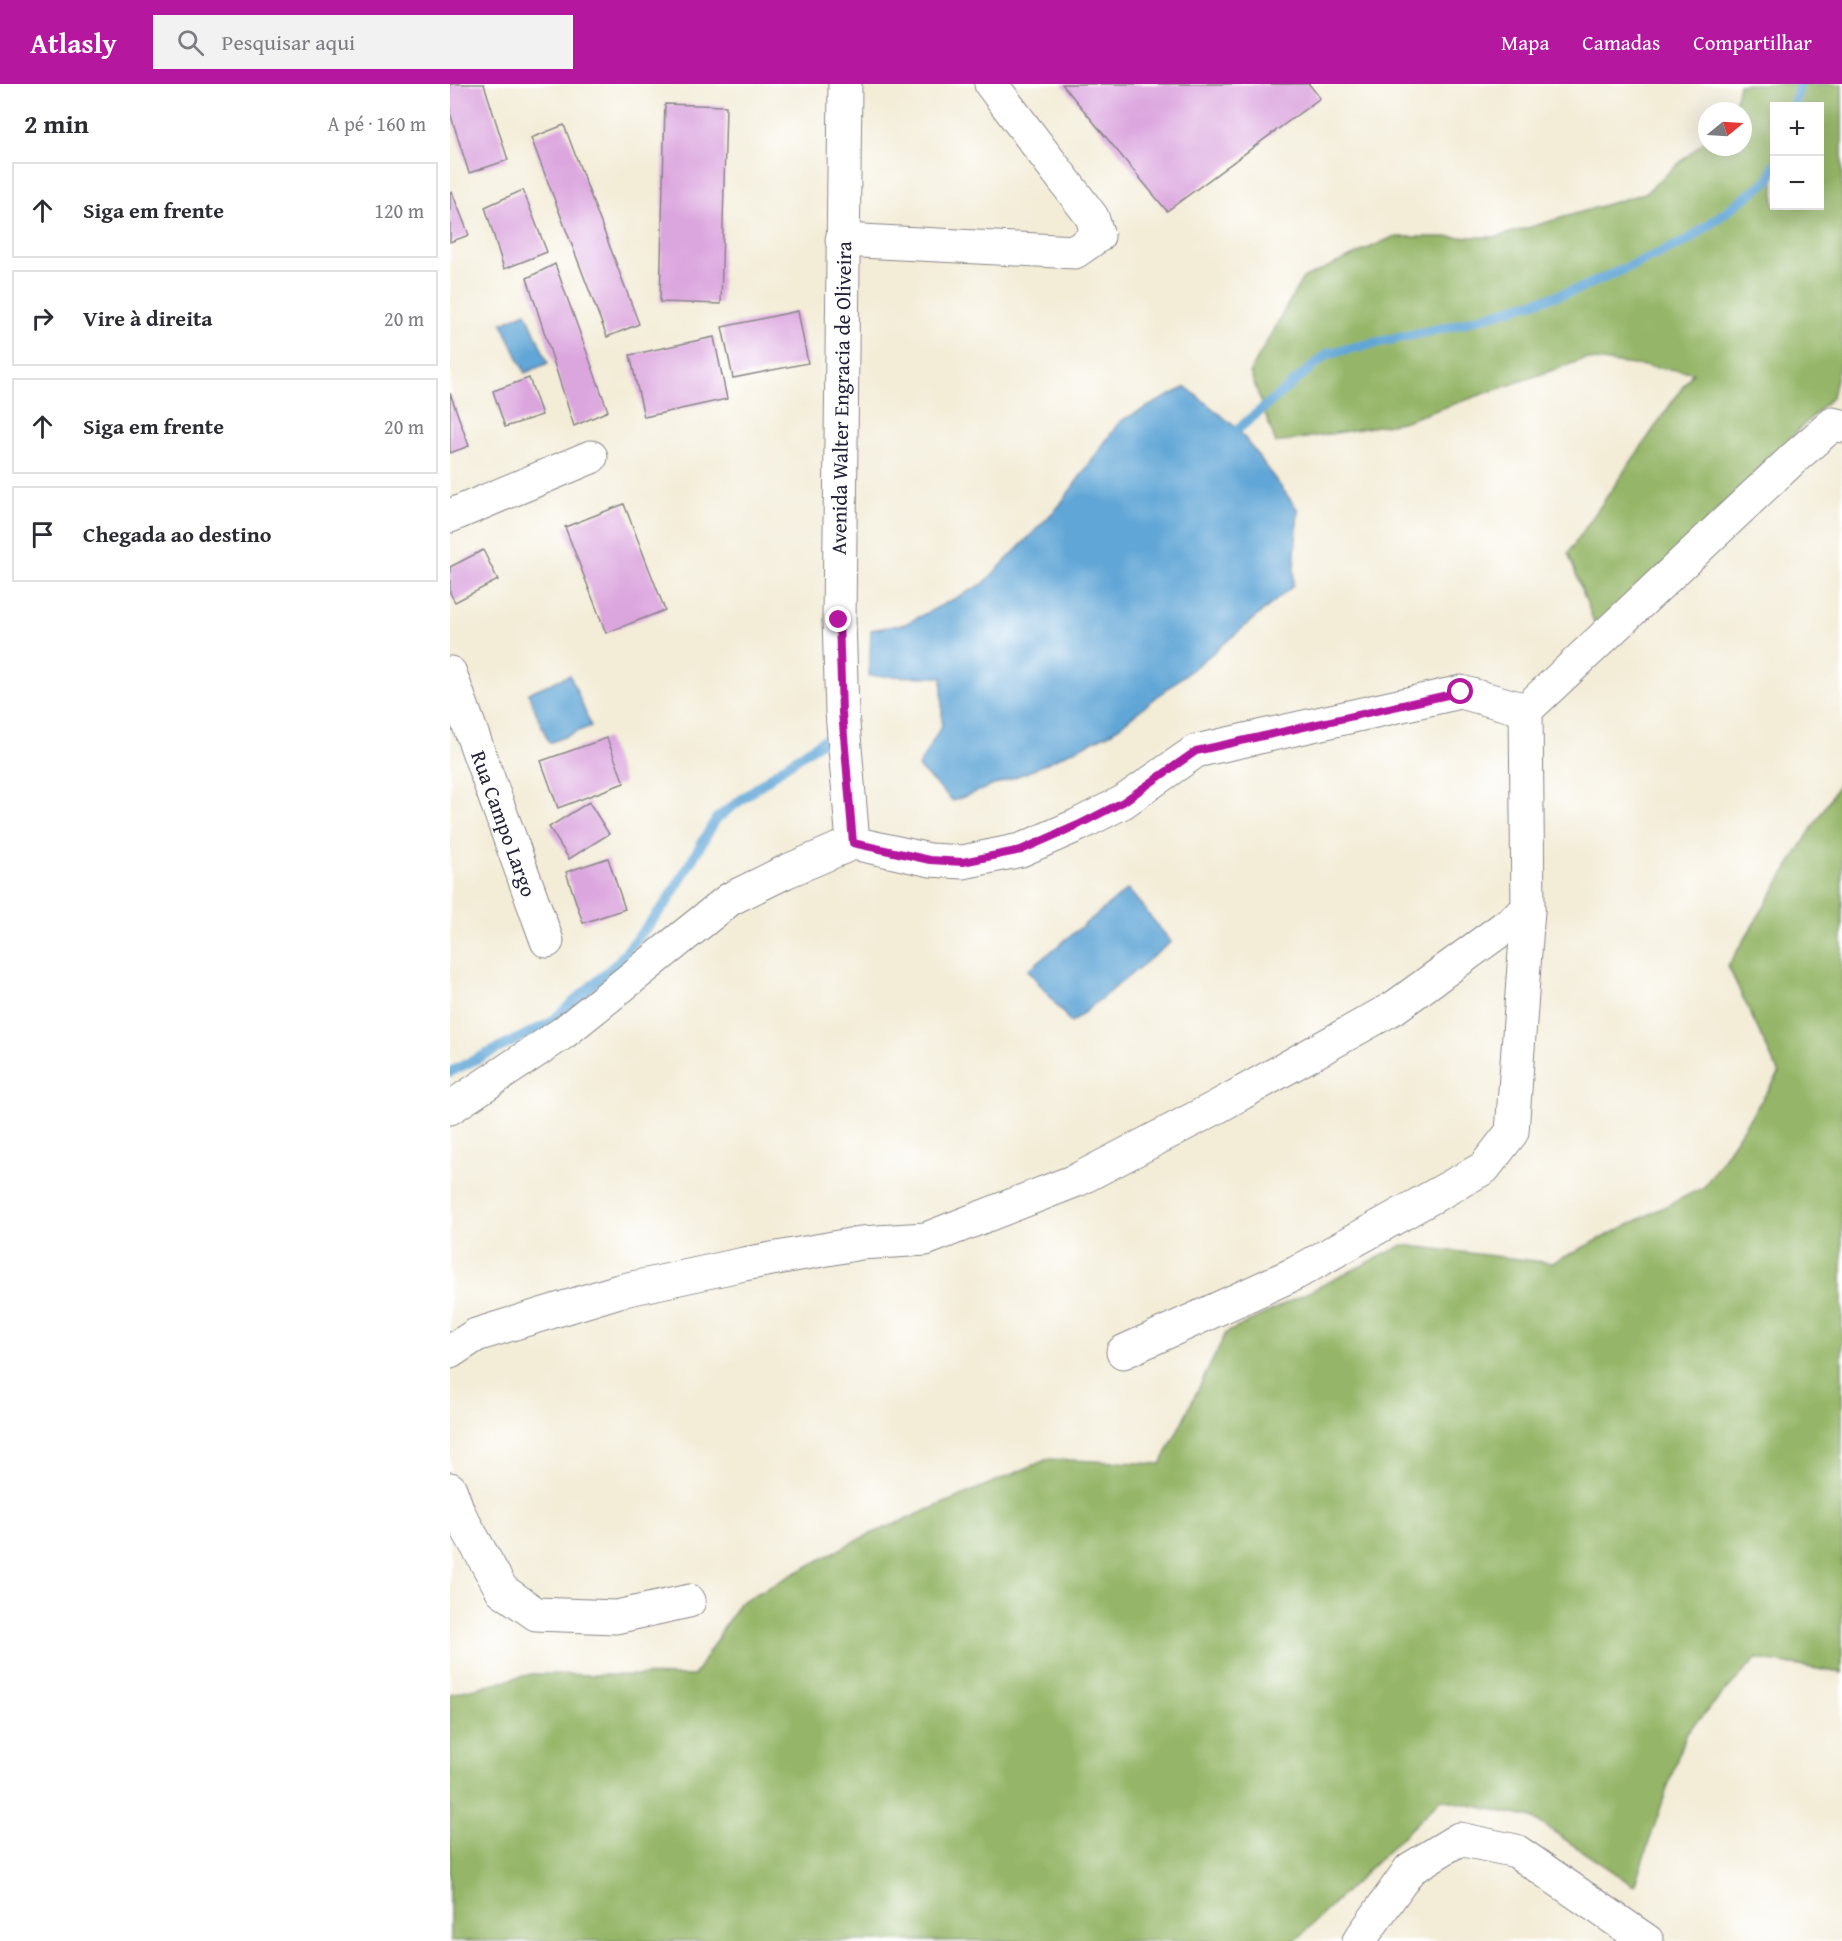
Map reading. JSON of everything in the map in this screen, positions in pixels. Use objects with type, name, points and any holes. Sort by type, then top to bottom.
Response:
[{"type":"street","name":"Avenida Walter Engracia de Oliveira","points":[[845,84],[839,620],[842,712],[853,843]]},
{"type":"street","points":[[842,240],[1075,252],[1098,236],[1092,217],[991,84]]},
{"type":"street","points":[[1123,1352],[1296,1273],[1484,1168],[1512,1132],[1528,910],[1526,710],[1794,458],[1833,424],[1842,426]]},
{"type":"street","points":[[450,516],[591,458]]},
{"type":"street","name":"Rua Campo Largo","points":[[450,673],[548,941]]},
{"type":"street","points":[[450,1108],[563,1033],[730,899],[853,843],[930,860],[963,862],[974,860],[1021,850],[1078,825],[1123,802],[1196,751],[1461,692],[1526,710]]},
{"type":"street","points":[[450,1352],[476,1335],[619,1291],[744,1264],[861,1243],[926,1239],[1077,1180],[1217,1107],[1395,1007],[1528,910]]},
{"type":"street","points":[[450,1489],[459,1514],[502,1590],[536,1614],[616,1617],[689,1601]]},
{"type":"street","points":[[1359,1941],[1410,1869],[1459,1839],[1516,1851],[1647,1941]]},
{"type":"green space","points":[[1739,84],[1842,84],[1842,352],[1832,397],[1597,630],[1568,553],[1693,372],[1585,359],[1402,422],[1276,443],[1250,372],[1302,279],[1393,237],[1497,237],[1645,193],[1698,147],[1698,156],[1752,156],[1752,102],[1735,102]]},
{"type":"green space","points":[[1842,779],[1842,1673],[1756,1659],[1686,1733],[1634,1886],[1533,1818],[1441,1799],[1295,1941],[450,1941],[450,1694],[532,1674],[694,1676],[739,1603],[859,1539],[1048,1459],[1161,1464],[1226,1333],[1403,1245],[1552,1263],[1704,1187],[1779,1074],[1728,966]]},
{"type":"water","points":[[526,312],[548,363],[525,373],[502,323]]},
{"type":"water","points":[[1186,387],[1238,429],[1298,510],[1293,586],[1112,732],[1028,772],[953,801],[918,767],[942,725],[942,677],[869,676],[871,630],[905,624],[983,584],[1059,506],[1120,421]]},
{"type":"water","points":[[570,675],[591,726],[549,743],[528,693]]},
{"type":"water","points":[[1128,889],[1171,942],[1071,1023],[1028,970]]},
{"type":"building","points":[[450,84],[484,84],[508,160],[469,173],[450,113]]},
{"type":"building","points":[[1062,84],[1309,84],[1320,98],[1167,211]]},
{"type":"building","points":[[665,104],[726,106],[721,304],[660,302]]},
{"type":"building","points":[[564,125],[639,324],[607,337],[531,138]]},
{"type":"building","points":[[523,190],[547,252],[504,269],[485,207]]},
{"type":"building","points":[[452,192],[469,235],[450,242],[450,193]]},
{"type":"building","points":[[555,264],[608,411],[574,426],[527,278]]},
{"type":"building","points":[[798,311],[808,363],[733,378],[722,327]]},
{"type":"building","points":[[714,337],[727,399],[644,417],[630,355]]},
{"type":"building","points":[[529,378],[542,415],[505,427],[493,391]]},
{"type":"building","points":[[450,393],[469,446],[450,453]]},
{"type":"building","points":[[624,504],[665,610],[606,633],[565,527]]},
{"type":"building","points":[[483,550],[498,580],[455,602],[450,593],[450,567]]},
{"type":"building","points":[[607,738],[624,783],[558,808],[541,761]]},
{"type":"building","points":[[589,802],[609,834],[569,859],[549,827]]},
{"type":"building","points":[[608,858],[625,909],[583,923],[566,872]]},
{"type":"waterway","points":[[1794,102],[1800,84]]},
{"type":"waterway","points":[[1238,429],[1329,353],[1453,326],[1579,289],[1687,241],[1770,179]]},
{"type":"waterway","points":[[450,1072],[550,1023],[617,963],[667,902],[716,819],[784,767],[824,740]]},
{"type":"route","points":[[839,620],[842,712],[853,843],[930,860],[963,862],[1021,850],[1123,802],[1196,751],[1461,692]]}]
